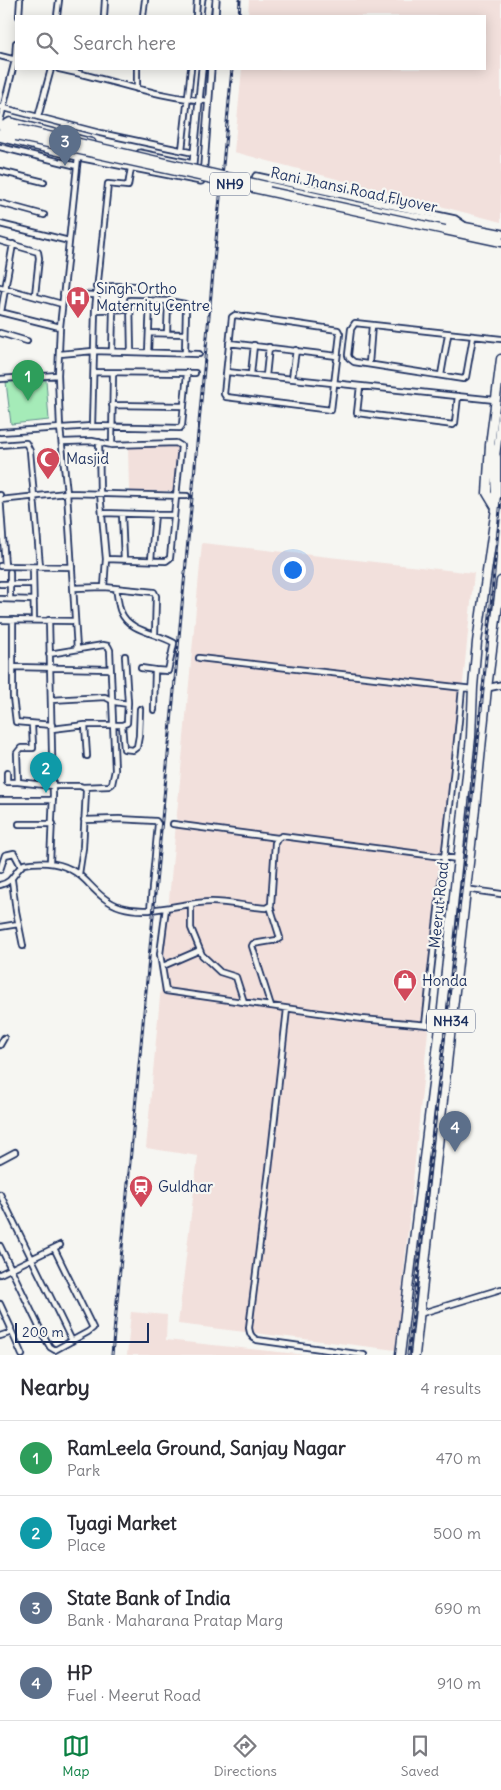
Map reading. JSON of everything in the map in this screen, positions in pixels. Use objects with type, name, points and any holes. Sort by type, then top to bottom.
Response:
[{"type":"highway","name":"Rani Jhansi Road Flyover","points":[[1,126],[17,133],[356,206],[446,227],[460,233]]},
{"type":"highway","name":"Rani Jhansi Road Flyover","points":[[446,227],[467,227]]},
{"type":"highway","name":"NH9","points":[[467,227],[501,240]]},
{"type":"highway","name":"NH9","points":[[460,233],[501,240]]},
{"type":"highway","points":[[498,508],[486,493],[501,359]]},
{"type":"highway","points":[[490,445],[496,457]]},
{"type":"highway","name":"Meerut Road","points":[[400,1355],[440,1027],[471,737],[473,689],[483,595],[498,508],[496,457]]},
{"type":"highway","name":"Meerut Road","points":[[415,1355],[487,688],[501,581]]},
{"type":"main road","points":[[207,15],[209,0]]},
{"type":"main road","points":[[215,15],[216,0]]},
{"type":"main road","points":[[192,164],[202,70]]},
{"type":"main road","points":[[0,138],[78,157],[201,181],[204,166],[211,70]]},
{"type":"main road","points":[[1,126],[10,121],[119,149],[204,166]]},
{"type":"main road","points":[[460,233],[446,234],[259,193],[254,191],[252,185],[256,176],[455,218],[467,227]]},
{"type":"main road","name":"NH34","points":[[496,457],[501,415]]},
{"type":"main road","points":[[496,457],[501,447]]},
{"type":"main road","points":[[487,688],[501,685]]},
{"type":"street","points":[[19,15],[20,0]]},
{"type":"street","points":[[57,15],[58,0]]},
{"type":"street","points":[[104,15],[105,0]]},
{"type":"street","points":[[143,15],[145,0]]},
{"type":"street","points":[[196,15],[197,0]]},
{"type":"street","points":[[0,56],[15,60]]},
{"type":"street","points":[[1,126],[2,107],[15,63]]},
{"type":"street","points":[[38,117],[51,70]]},
{"type":"street","points":[[63,70],[137,89],[209,101]]},
{"type":"street","points":[[137,70],[137,89]]},
{"type":"street","points":[[182,150],[191,70]]},
{"type":"street","points":[[2,107],[100,133],[194,153]]},
{"type":"street","points":[[0,147],[77,166]]},
{"type":"street","points":[[77,649],[67,493],[60,428],[58,375],[62,304],[78,157]]},
{"type":"street","points":[[92,426],[96,287],[108,184],[128,186],[131,168]]},
{"type":"street","points":[[0,171],[44,182]]},
{"type":"street","points":[[0,203],[44,215]]},
{"type":"street","points":[[0,224],[69,241]]},
{"type":"street","points":[[0,241],[35,250],[39,255],[35,295]]},
{"type":"street","points":[[13,244],[2,288],[0,312],[60,327]]},
{"type":"street","points":[[96,287],[135,286]]},
{"type":"street","points":[[2,288],[35,295],[62,304]]},
{"type":"street","points":[[63,294],[96,296]]},
{"type":"street","points":[[131,352],[130,300],[182,302],[186,306],[185,353]]},
{"type":"street","points":[[148,352],[150,301]]},
{"type":"street","points":[[167,333],[168,301]]},
{"type":"street","points":[[95,310],[130,309]]},
{"type":"street","points":[[112,310],[112,352]]},
{"type":"street","points":[[232,317],[336,329],[340,334],[337,356],[331,410],[228,397],[224,394],[232,317]]},
{"type":"street","points":[[472,337],[466,377],[462,379],[369,364],[351,360],[348,355],[352,326],[356,323],[501,340]]},
{"type":"street","points":[[369,364],[372,325]]},
{"type":"street","points":[[0,333],[28,341]]},
{"type":"street","points":[[149,333],[185,334]]},
{"type":"street","points":[[441,375],[448,335]]},
{"type":"street","points":[[229,342],[337,356]]},
{"type":"street","points":[[251,374],[254,345]]},
{"type":"street","points":[[266,376],[269,347]]},
{"type":"street","points":[[292,378],[296,350]]},
{"type":"street","points":[[60,354],[94,351],[199,354]]},
{"type":"street","points":[[94,372],[195,373]]},
{"type":"street","points":[[227,372],[495,400]]},
{"type":"street","points":[[112,445],[113,373]]},
{"type":"street","points":[[0,432],[111,425],[180,428],[182,425],[187,374]]},
{"type":"street","points":[[0,379],[58,375]]},
{"type":"street","points":[[360,386],[357,413],[453,425],[455,423],[458,396]]},
{"type":"street","points":[[112,405],[183,406]]},
{"type":"street","points":[[62,442],[99,442],[112,445],[176,443],[179,444],[182,450],[170,558],[166,562],[106,559]]},
{"type":"street","points":[[99,442],[100,493],[106,559],[104,588]]},
{"type":"street","points":[[0,445],[26,443],[29,446],[35,495],[40,566]]},
{"type":"street","points":[[0,500],[67,493],[187,496]]},
{"type":"street","points":[[0,494],[3,566],[72,567]]},
{"type":"street","points":[[103,514],[174,515]]},
{"type":"street","points":[[122,514],[124,560]]},
{"type":"street","points":[[151,560],[155,514]]},
{"type":"street","points":[[33,567],[34,620]]},
{"type":"street","points":[[10,572],[10,599]]},
{"type":"street","points":[[0,584],[33,584]]},
{"type":"street","points":[[74,588],[154,592],[156,596],[155,635]]},
{"type":"street","points":[[116,589],[124,618],[136,627],[166,638],[174,643],[168,671],[142,668]]},
{"type":"street","points":[[0,599],[33,600]]},
{"type":"street","points":[[0,620],[75,621]]},
{"type":"street","points":[[13,620],[13,697],[16,722],[37,723],[52,727],[122,725],[128,721],[125,656]]},
{"type":"street","points":[[49,620],[53,786],[50,862]]},
{"type":"street","points":[[7,773],[7,782],[83,787],[109,786],[112,784],[115,770],[110,650],[106,645],[49,654]]},
{"type":"street","points":[[200,658],[473,689]]},
{"type":"street","points":[[14,667],[110,669]]},
{"type":"street","points":[[154,710],[155,670]]},
{"type":"street","points":[[425,1025],[462,688]]},
{"type":"street","points":[[51,700],[106,697],[118,703],[128,704]]},
{"type":"street","points":[[122,725],[124,749],[133,750],[137,747],[139,736],[140,709]]},
{"type":"street","points":[[18,782],[17,753],[21,748],[33,748],[32,724]]},
{"type":"street","points":[[85,725],[87,756]]},
{"type":"street","points":[[457,735],[471,737]]},
{"type":"street","points":[[79,874],[83,848],[86,791],[83,787]]},
{"type":"street","points":[[0,800],[53,800]]},
{"type":"street","points":[[84,820],[156,821],[158,824],[150,910]]},
{"type":"street","points":[[18,824],[53,824]]},
{"type":"street","points":[[173,824],[278,838],[282,836],[458,860]]},
{"type":"street","points":[[271,1006],[252,946],[255,943],[280,938],[270,906],[275,843],[278,838]]},
{"type":"street","points":[[0,870],[7,854],[14,853],[21,866]]},
{"type":"street","points":[[0,885],[12,880],[21,866],[50,862],[64,865],[79,874],[98,895],[113,904],[127,908],[150,910],[217,902],[253,907],[270,906]]},
{"type":"street","points":[[12,880],[23,946]]},
{"type":"street","points":[[465,889],[501,894]]},
{"type":"street","points":[[191,904],[191,928],[202,955],[216,968],[236,977],[244,1002]]},
{"type":"street","points":[[166,908],[160,954],[166,991],[287,1009],[450,1027]]},
{"type":"street","points":[[0,927],[18,924]]},
{"type":"street","points":[[163,966],[200,950]]},
{"type":"street","points":[[287,1009],[249,1328],[250,1334],[257,1340],[364,1355]]},
{"type":"street","points":[[0,1045],[4,1038]]},
{"type":"street","points":[[0,1160],[15,1152]]},
{"type":"street","points":[[0,1194],[72,1341]]},
{"type":"street","points":[[0,1274],[60,1245]]},
{"type":"street","points":[[0,1246],[52,1349],[55,1350],[93,1328],[54,1248]]},
{"type":"street","points":[[419,1314],[501,1290]]},
{"type":"street","points":[[0,1304],[22,1355]]},
{"type":"street","points":[[0,1336],[9,1333],[11,1330]]},
{"type":"shaded area","points":[[249,0],[501,0],[501,222],[234,152],[242,70],[486,70],[486,15],[248,15]]},
{"type":"shaded area","points":[[128,447],[178,447],[175,491],[129,491]]},
{"type":"shaded area","points":[[202,543],[474,573],[396,1350],[178,1324],[198,1156],[146,1148]]},
{"type":"shaded area","points":[[131,1312],[167,1315],[166,1340],[307,1355],[127,1355]]},
{"type":"green space","points":[[46,380],[49,420],[11,424],[6,382]]},
{"type":"railway","points":[[239,15],[240,0]]},
{"type":"railway","points":[[112,1355],[232,70]]},
{"type":"railway","points":[[408,1355],[477,753],[501,499]]},
{"type":"place","name":"State Bank of India","points":[[65,166]]},
{"type":"place","name":"Singh Ortho Maternity Centre","points":[[78,319]]},
{"type":"place","name":"RamLeela Ground, Sanjay Nagar","points":[[28,401]]},
{"type":"place","name":"Masjid","points":[[48,480]]},
{"type":"place","name":"Tyagi Market","points":[[46,793]]},
{"type":"place","name":"Honda","points":[[405,1002]]},
{"type":"place","name":"HP","points":[[455,1152]]},
{"type":"place","name":"Guldhar","points":[[141,1208]]}]
